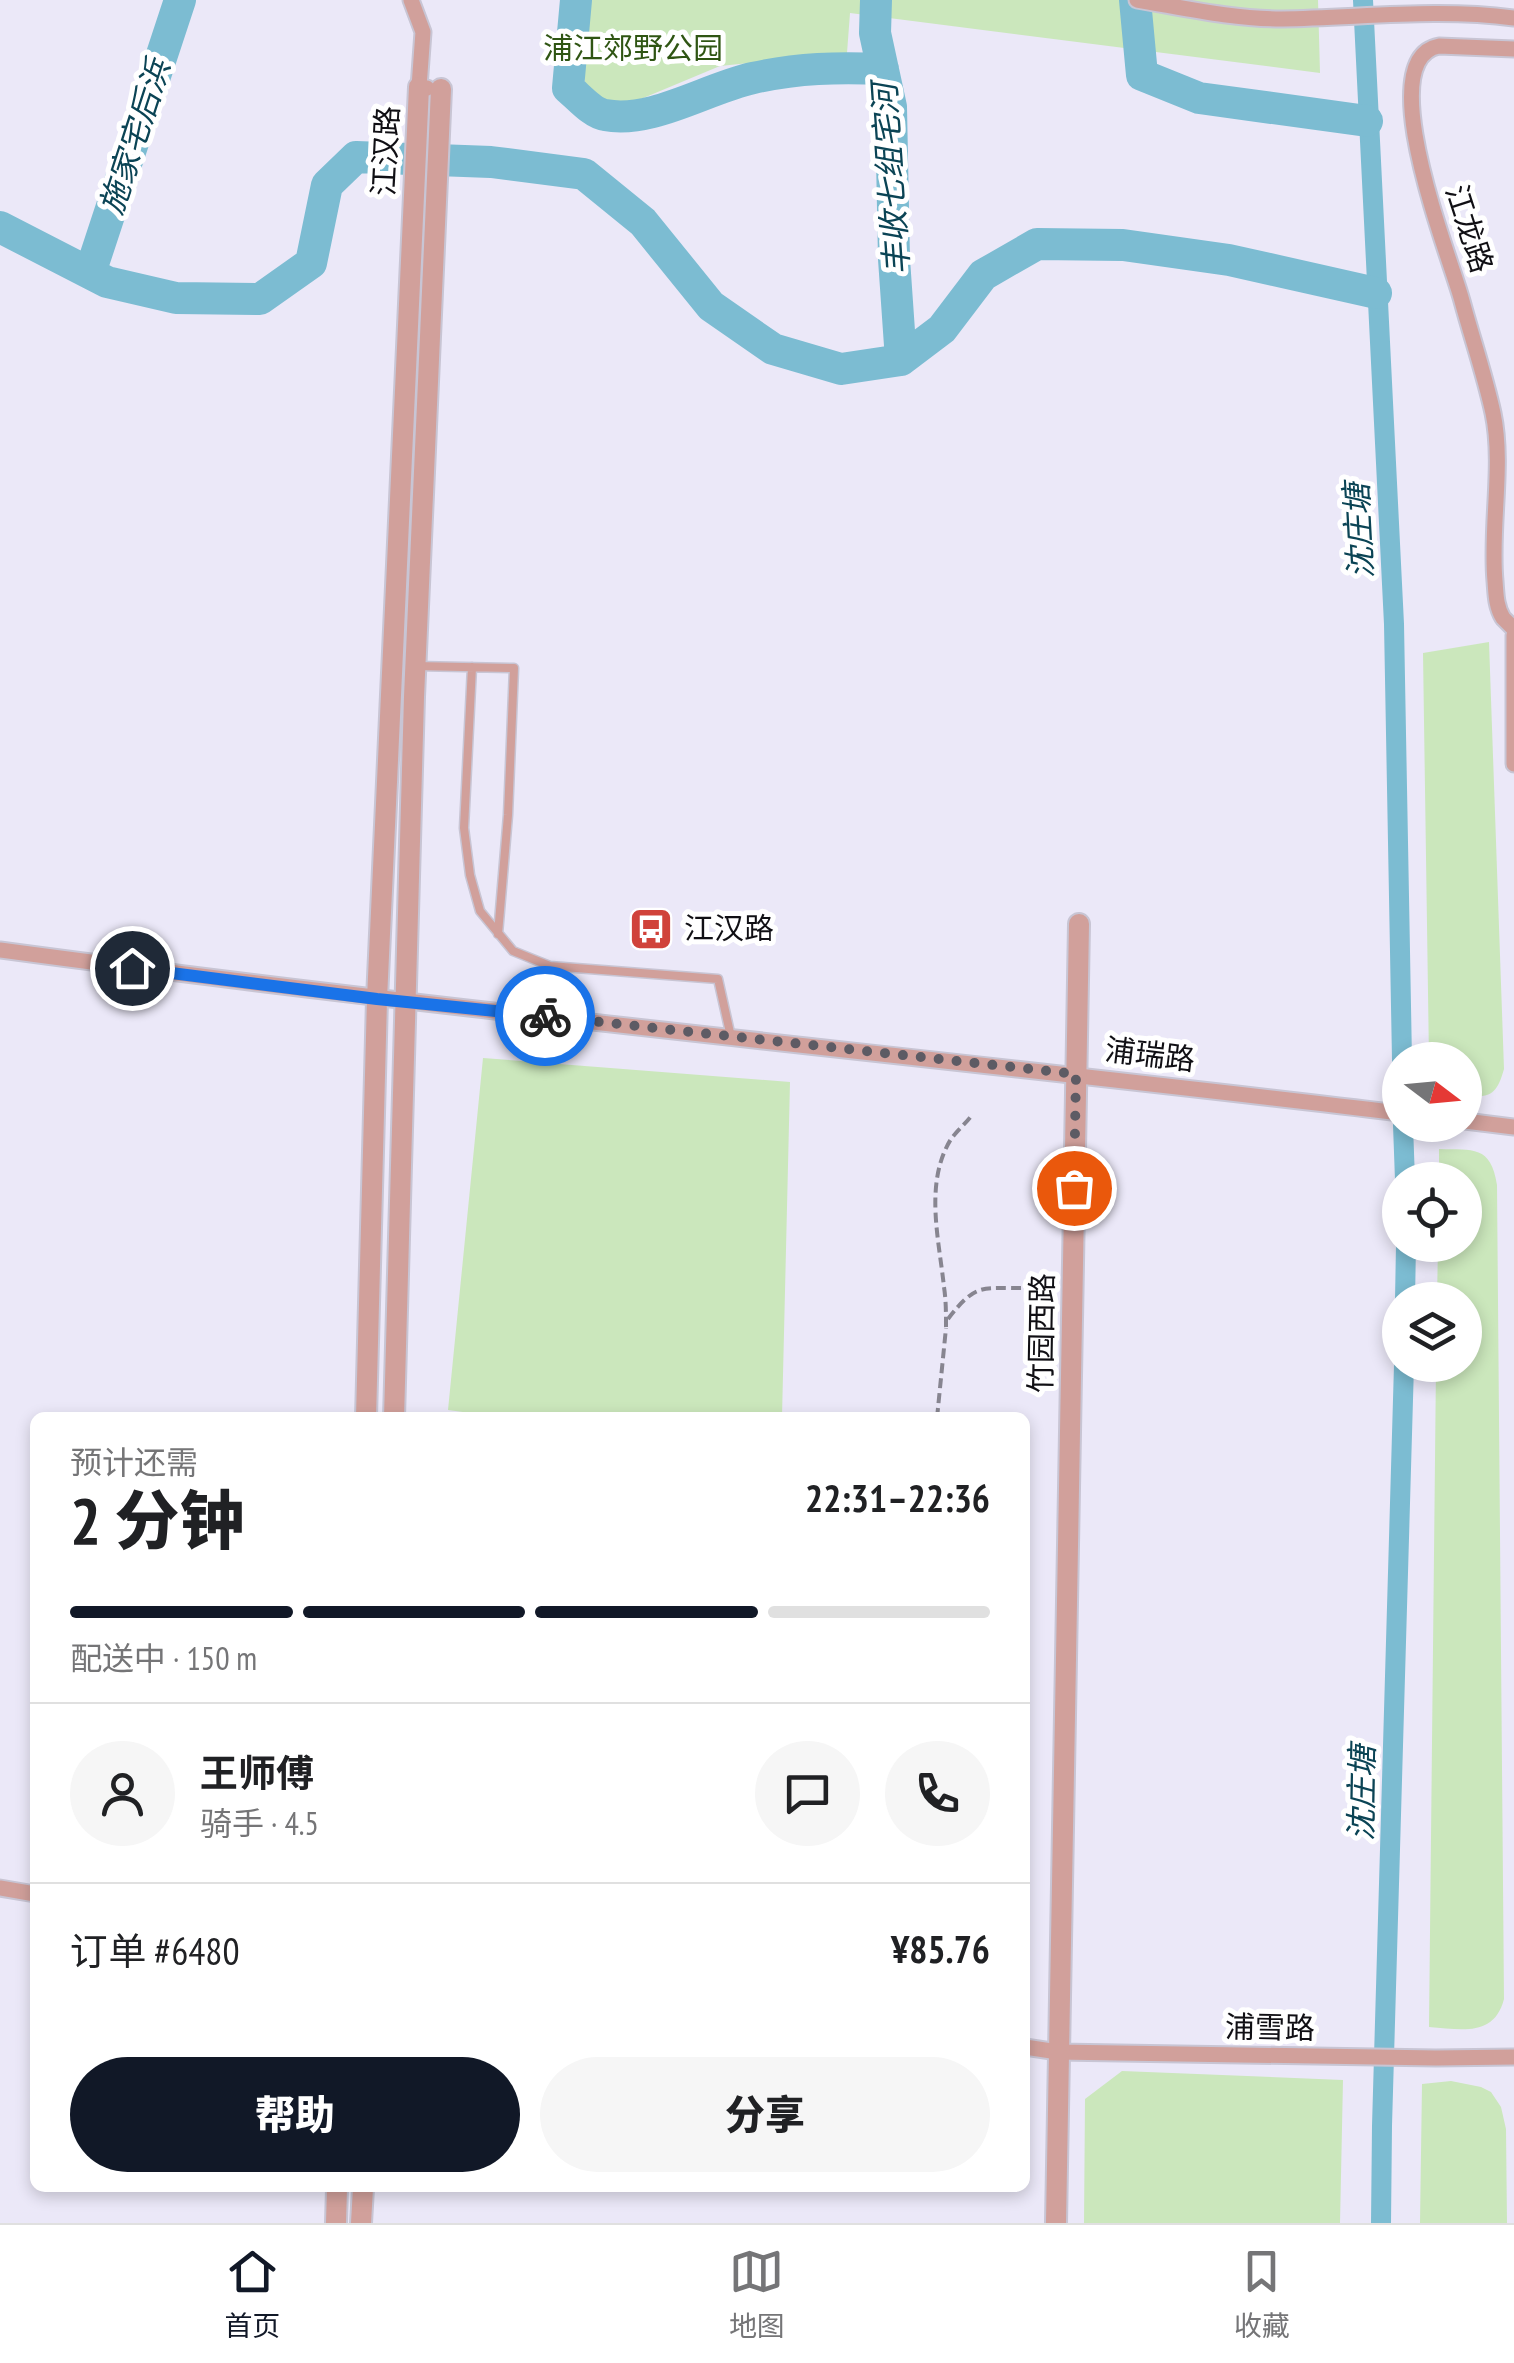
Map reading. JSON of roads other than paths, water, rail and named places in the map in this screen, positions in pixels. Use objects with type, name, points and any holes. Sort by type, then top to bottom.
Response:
[{"type":"street","points":[[394,1412],[416,666],[441,88],[418,87],[423,32],[411,0]]},
{"type":"street","points":[[1149,1],[1239,17],[1280,19],[1474,12],[1514,18]]},
{"type":"street","name":"江龙路","points":[[1514,49],[1428,48],[1414,70],[1411,99],[1424,178],[1458,283],[1493,413],[1493,561],[1497,603],[1514,632],[1514,764]]},
{"type":"street","name":"江汉路","points":[[366,1412],[377,999],[418,87]]},
{"type":"street","name":"竹园西路","points":[[1056,2223],[1079,924]]},
{"type":"street","name":"浦瑞路","points":[[0,950],[377,999],[1382,1111]]},
{"type":"street","points":[[1482,1122],[1514,1126]]},
{"type":"street","points":[[0,1888],[30,1893]]},
{"type":"street","name":"浦雪路","points":[[1030,2048],[1058,2052],[1514,2057]]},
{"type":"street","points":[[336,2223],[337,2192]]},
{"type":"street","points":[[361,2223],[363,2192]]},
{"type":"lane","points":[[416,666],[514,668],[498,934]]},
{"type":"lane","points":[[472,667],[464,828],[470,876],[480,911],[514,951],[550,966],[718,980],[731,1037]]},
{"type":"waterway","name":"施家宅后浜","points":[[90,273],[180,0]]},
{"type":"waterway","points":[[576,0],[568,88],[600,114],[623,116],[660,110],[770,75],[818,69],[883,69]]},
{"type":"waterway","name":"丰收七组宅河","points":[[876,0],[875,33],[891,107],[894,259],[901,360]]},
{"type":"waterway","points":[[1135,0],[1142,75],[1199,98],[1367,121]]},
{"type":"waterway","name":"沈庄塘","points":[[1363,0],[1394,624],[1402,1042]]},
{"type":"waterway","points":[[0,227],[107,282],[176,298],[260,299],[311,263],[327,185],[356,157],[491,162],[584,174],[643,222],[711,306],[773,349],[841,369],[901,360],[942,329],[983,275],[1037,244],[1123,245],[1229,260],[1376,293]]},
{"type":"waterway","name":"沈庄塘","points":[[1404,1142],[1404,1162]]},
{"type":"waterway","name":"沈庄塘","points":[[1405,1282],[1406,1262]]},
{"type":"waterway","name":"沈庄塘","points":[[1381,2223],[1404,1382]]},
{"type":"place","name":"江汉路","points":[[651,929]]},
{"type":"park label","name":"浦江郊野公园","points":[[633,49]]}]
